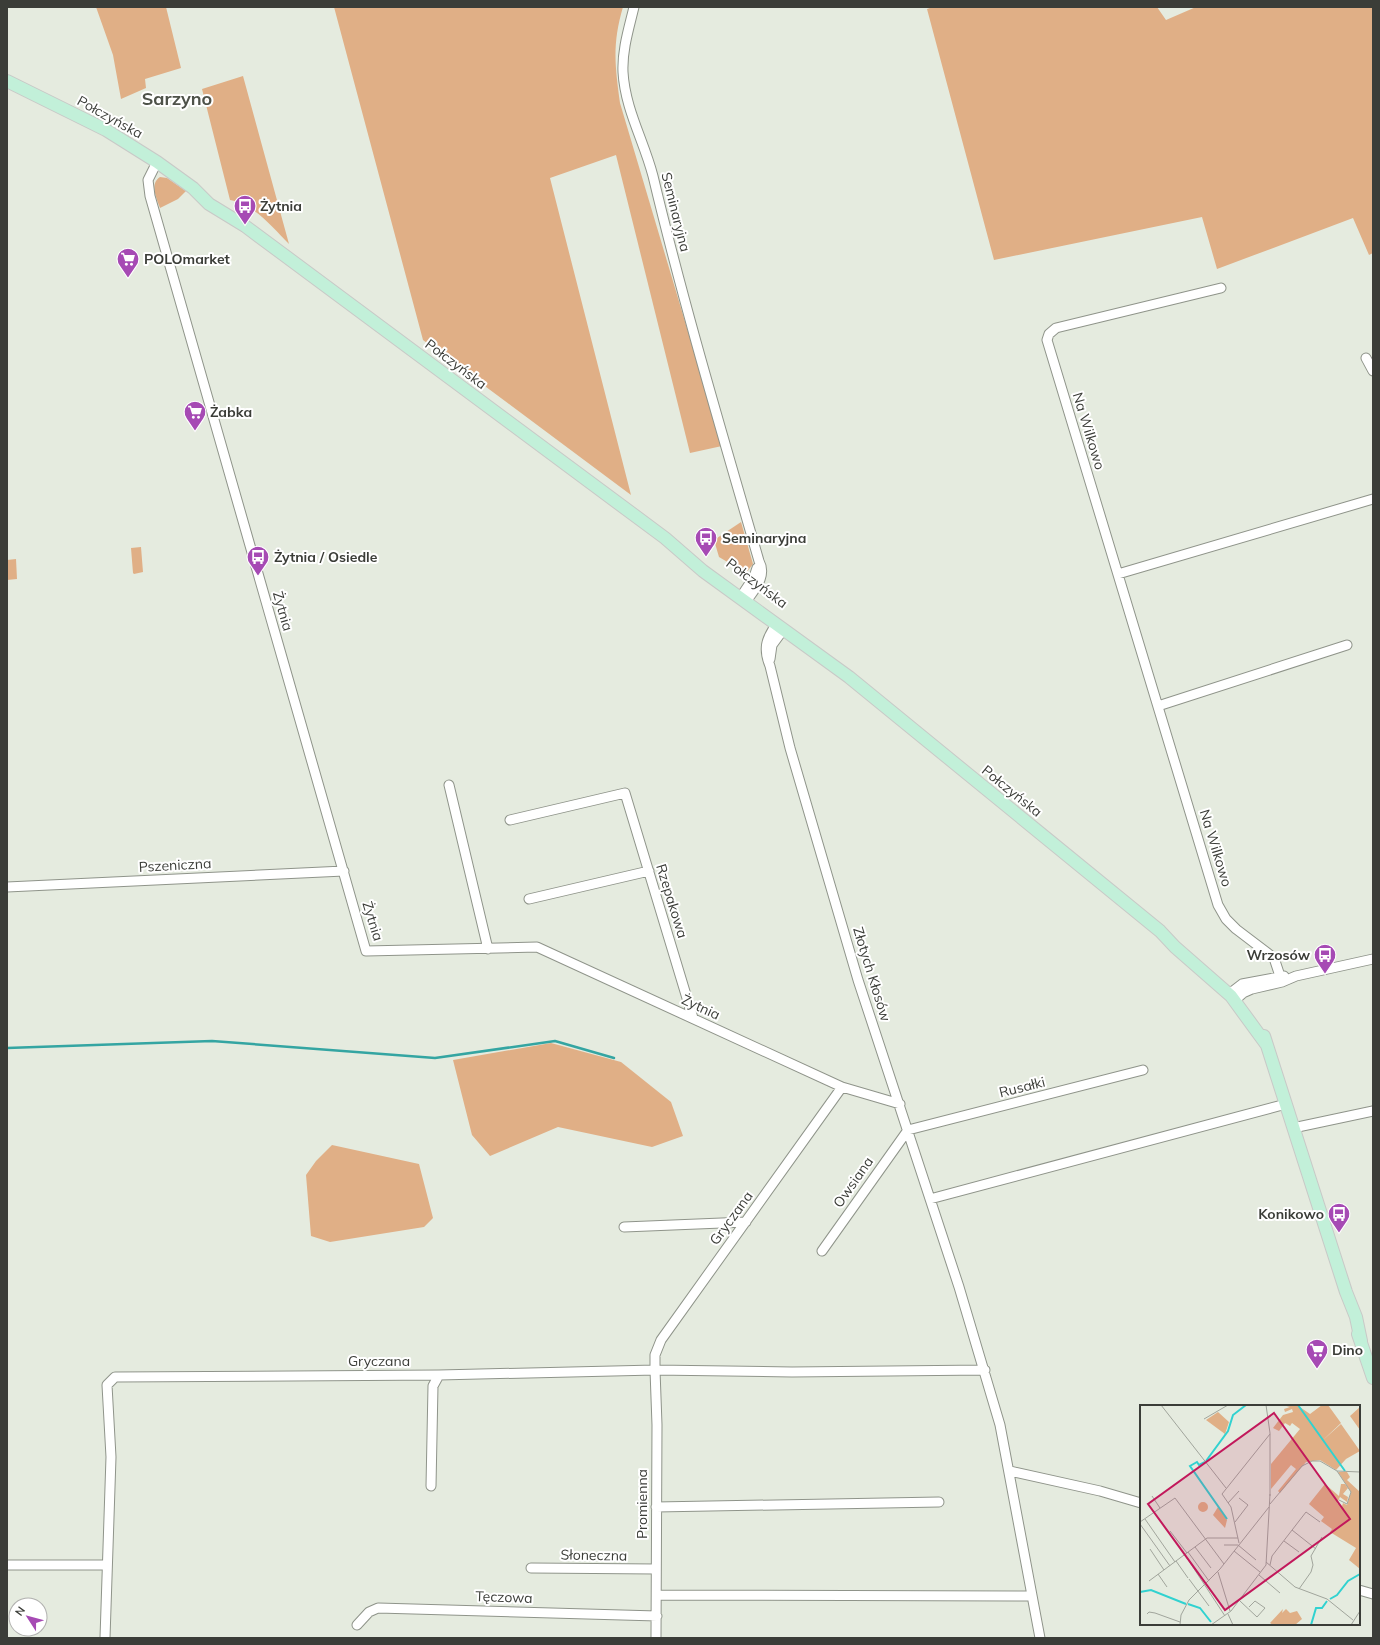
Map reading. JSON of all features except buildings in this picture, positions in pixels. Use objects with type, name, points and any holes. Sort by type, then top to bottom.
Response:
[{"type":"main road","name":"Połczyńska","points":[[7,81],[113,134],[157,162],[193,188],[209,204],[230,215],[665,538],[684,557],[745,596],[781,626],[845,674],[1160,931],[1176,947],[1234,994],[1266,1044],[1346,1292],[1352,1318],[1373,1378]]},
{"type":"street","name":"Seminaryjna","points":[[634,7],[623,59],[628,104],[652,172],[682,296],[758,561],[756,575],[745,596]]},
{"type":"street","name":"Żytnia","points":[[157,162],[148,180],[150,196],[366,951],[538,947],[842,1087],[900,1104]]},
{"type":"street","name":"Na Wilkowo","points":[[1221,288],[1056,328],[1049,334],[1047,340],[1218,905],[1226,919],[1236,929],[1274,958],[1280,976]]},
{"type":"street","points":[[1366,358],[1373,370]]},
{"type":"street","points":[[1118,574],[1373,499]]},
{"type":"street","name":"Złotych Kłosów","points":[[781,626],[769,635],[765,646],[766,656],[770,666],[790,748],[858,980],[900,1104],[985,1370],[1000,1425],[1010,1471],[1040,1638]]},
{"type":"street","points":[[1158,706],[1347,645]]},
{"type":"street","points":[[448,785],[488,949]]},
{"type":"street","name":"Rzepakowa","points":[[510,820],[625,793],[693,1018]]},
{"type":"street","name":"Pszeniczna","points":[[7,887],[344,871]]},
{"type":"street","points":[[529,899],[649,871]]},
{"type":"street","points":[[1234,994],[1282,982],[1296,976],[1373,959]]},
{"type":"street","points":[[1234,994],[1242,984],[1280,976],[1296,976]]},
{"type":"street","name":"Rusałki","points":[[908,1130],[1143,1070]]},
{"type":"street","name":"Gryczana","points":[[655,1370],[655,1355],[661,1340],[842,1087]]},
{"type":"street","points":[[930,1199],[1286,1104]]},
{"type":"street","points":[[1293,1128],[1373,1111]]},
{"type":"street","name":"Owsiana","points":[[822,1251],[908,1130]]},
{"type":"street","points":[[624,1227],[746,1222]]},
{"type":"street","name":"Gryczana","points":[[107,1565],[111,1457],[107,1385],[115,1377],[439,1375],[655,1370],[792,1372],[985,1370]]},
{"type":"street","name":"Promienna","points":[[655,1370],[657,1425],[656,1638]]},
{"type":"street","points":[[431,1486],[433,1386],[439,1375]]},
{"type":"street","points":[[1010,1471],[1100,1491],[1140,1503]]},
{"type":"street","points":[[656,1507],[939,1502]]},
{"type":"street","points":[[7,1565],[107,1565],[105,1638]]},
{"type":"street","name":"Słoneczna","points":[[531,1568],[656,1569]]},
{"type":"street","points":[[1360,1590],[1373,1594]]},
{"type":"street","points":[[657,1595],[1032,1596]]},
{"type":"street","name":"Tęczowa","points":[[357,1625],[369,1612],[378,1608],[657,1616]]},
{"type":"shaded area","points":[[96,7],[166,7],[181,68],[145,79],[146,88],[121,99],[113,55]]},
{"type":"shaded area","points":[[334,7],[623,7],[617,32],[616,44],[617,78],[620,103],[722,446],[690,453],[616,155],[550,178],[631,495],[423,340]]},
{"type":"shaded area","points":[[933,7],[1157,7],[1166,20],[1196,7],[1373,7],[1373,253],[1369,255],[1353,218],[1217,269],[1202,217],[994,260],[927,9]]},
{"type":"shaded area","points":[[243,76],[289,244],[255,212],[230,200],[202,89]]},
{"type":"shaded area","points":[[160,177],[167,178],[186,191],[178,199],[160,208],[154,188]]},
{"type":"shaded area","points":[[741,522],[753,564],[746,573],[719,557],[714,540]]},
{"type":"shaded area","points":[[141,547],[143,572],[134,574],[131,548]]},
{"type":"shaded area","points":[[16,559],[17,579],[7,580],[7,560]]},
{"type":"shaded area","points":[[551,1043],[621,1062],[671,1102],[683,1136],[652,1147],[558,1127],[490,1156],[472,1135],[453,1060]]},
{"type":"shaded area","points":[[332,1145],[419,1164],[433,1218],[424,1227],[330,1242],[311,1236],[306,1175],[316,1161]]},
{"type":"waterway","points":[[7,1048],[212,1041],[435,1058],[555,1041],[614,1058]]},
{"type":"place","name":"Żytnia","points":[[245,226]]},
{"type":"place","name":"POLOmarket","points":[[128,278]]},
{"type":"place","name":"Żabka","points":[[195,432]]},
{"type":"place","name":"Seminaryjna","points":[[706,558]]},
{"type":"place","name":"Żytnia / Osiedle","points":[[258,576]]},
{"type":"place","name":"Wrzosów","points":[[1325,974]]},
{"type":"place","name":"Konikowo","points":[[1339,1234]]},
{"type":"place","name":"Dino","points":[[1317,1370]]},
{"type":"district","name":"Sarzyno","points":[[177,98]]}]
